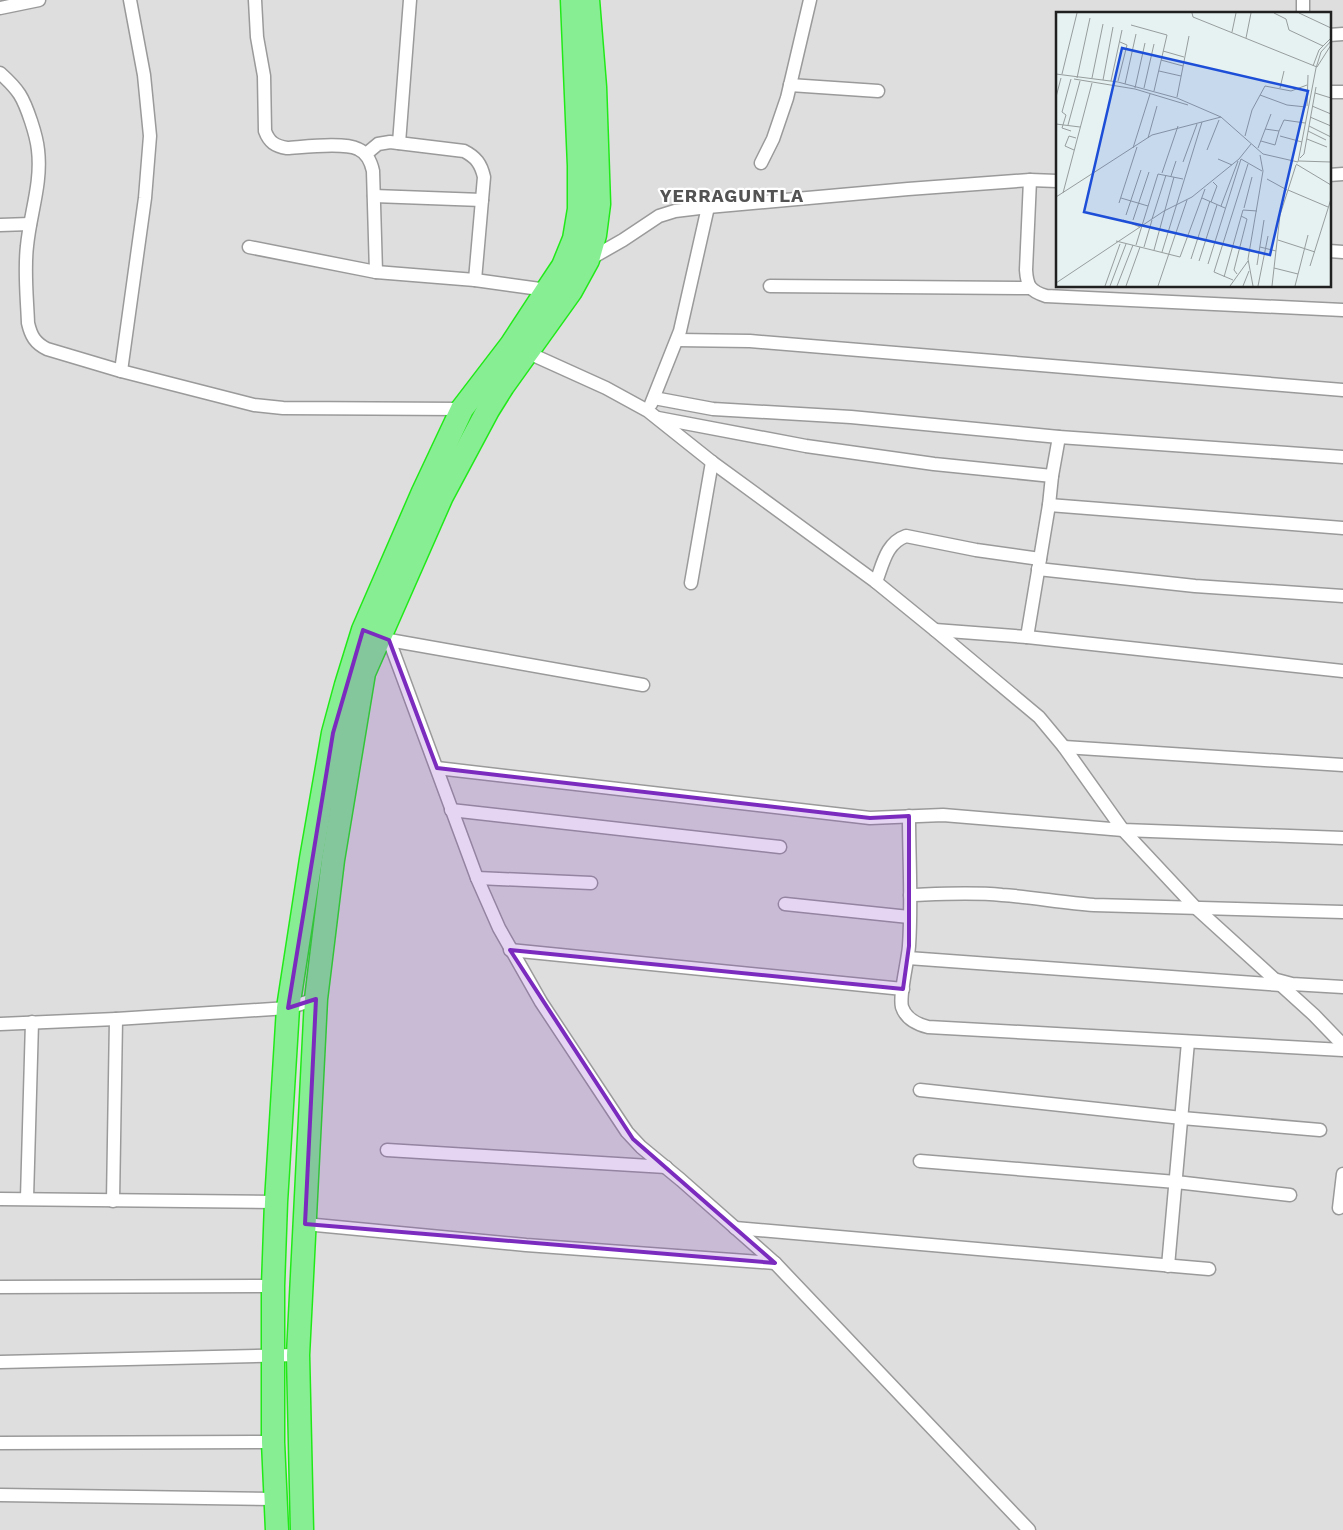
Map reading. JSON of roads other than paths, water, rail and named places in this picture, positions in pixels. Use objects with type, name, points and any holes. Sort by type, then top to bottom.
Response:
[{"type":"highway","points":[[277,1530],[273,1442],[273,1286],[276,1202],[288,1008],[333,732],[442,496],[503,386],[547,290],[563,266],[574,239],[579,209],[577,103],[572,0]]},
{"type":"highway","points":[[302,1530],[298,1355],[316,999],[333,860],[364,673],[378,635],[423,492],[462,409],[571,291],[588,260],[595,235],[599,204],[595,87],[588,0]]},
{"type":"street","points":[[0,8],[39,0]]},
{"type":"street","points":[[122,371],[145,198],[150,136],[144,75],[130,0]]},
{"type":"street","points":[[254,0],[257,38],[264,69],[265,131],[267,137],[272,143],[287,148],[345,146],[360,149],[366,154],[374,171],[376,272]]},
{"type":"street","points":[[399,143],[410,0]]},
{"type":"street","points":[[761,163],[773,139],[782,114],[810,0]]},
{"type":"street","points":[[1330,35],[1343,34]]},
{"type":"street","points":[[0,73],[22,96],[39,151],[36,195],[27,245],[26,274],[28,323],[34,339],[39,344],[47,349],[122,371],[254,405],[268,407],[462,409]]},
{"type":"street","points":[[790,85],[878,91]]},
{"type":"street","points":[[1330,92],[1343,92]]},
{"type":"street","points":[[366,154],[372,148],[384,142],[464,150],[477,160],[482,168],[484,177],[475,280]]},
{"type":"street","points":[[1330,175],[1343,174]]},
{"type":"street","points":[[588,260],[659,216],[676,211],[908,189],[1030,180],[1056,182]]},
{"type":"street","points":[[1030,180],[1026,270],[1030,288],[1036,293],[1046,296],[1095,292],[1343,310]]},
{"type":"street","points":[[374,196],[482,200]]},
{"type":"street","points":[[653,415],[654,398],[677,340],[708,207]]},
{"type":"street","points":[[0,225],[30,224]]},
{"type":"street","points":[[249,247],[376,272],[475,280],[547,290]]},
{"type":"street","points":[[1330,251],[1343,252]]},
{"type":"street","points":[[770,286],[1030,288]]},
{"type":"street","points":[[677,340],[750,341],[1343,390]]},
{"type":"street","points":[[519,349],[606,388],[653,415],[712,462],[876,582],[935,630],[1039,718],[1064,747],[1123,830],[1194,907],[1314,1015],[1343,1045]]},
{"type":"street","points":[[654,398],[713,409],[851,417],[1059,437],[1343,457]]},
{"type":"street","points":[[653,415],[786,442],[934,464],[1052,476]]},
{"type":"street","points":[[1027,637],[1050,505],[1052,476],[1059,437]]},
{"type":"street","points":[[691,583],[712,462]]},
{"type":"street","points":[[1050,505],[1343,528]]},
{"type":"street","points":[[876,582],[892,544],[906,536],[1039,564],[1195,586],[1343,596]]},
{"type":"street","points":[[935,630],[1027,637],[1343,671]]},
{"type":"street","points":[[378,635],[644,685]]},
{"type":"street","points":[[378,635],[436,768],[489,907],[510,950],[541,1002],[627,1132],[641,1147],[775,1263],[1030,1530]]},
{"type":"street","points":[[1064,747],[1343,765]]},
{"type":"street","points":[[436,768],[870,818],[942,815],[1123,830],[1343,838]]},
{"type":"street","points":[[452,810],[780,847]]},
{"type":"street","points":[[909,816],[910,917],[908,958],[902,1007],[907,1016],[917,1024],[928,1027],[1343,1050]]},
{"type":"street","points":[[477,878],[591,883]]},
{"type":"street","points":[[910,895],[983,894],[1072,904],[1343,912]]},
{"type":"street","points":[[785,904],[910,917]]},
{"type":"street","points":[[510,950],[903,989]]},
{"type":"street","points":[[908,958],[1343,987]]},
{"type":"street","points":[[0,1024],[288,1008],[316,999]]},
{"type":"street","points":[[112,1201],[116,1019]]},
{"type":"street","points":[[26,1198],[32,1022]]},
{"type":"street","points":[[1168,1266],[1188,1042]]},
{"type":"street","points":[[920,1090],[1182,1118],[1320,1130]]},
{"type":"street","points":[[387,1150],[666,1167]]},
{"type":"street","points":[[920,1161],[1176,1182],[1290,1195]]},
{"type":"street","points":[[1338,1208],[1343,1174]]},
{"type":"street","points":[[0,1198],[276,1202]]},
{"type":"street","points":[[305,1224],[526,1245],[775,1263]]},
{"type":"street","points":[[735,1228],[1209,1269]]},
{"type":"street","points":[[0,1287],[273,1286]]},
{"type":"street","points":[[0,1362],[298,1355]]},
{"type":"street","points":[[0,1443],[273,1442]]},
{"type":"street","points":[[0,1495],[275,1499]]},
{"type":"district","name":"YERRAGUNTLA","points":[[732,196]]}]
